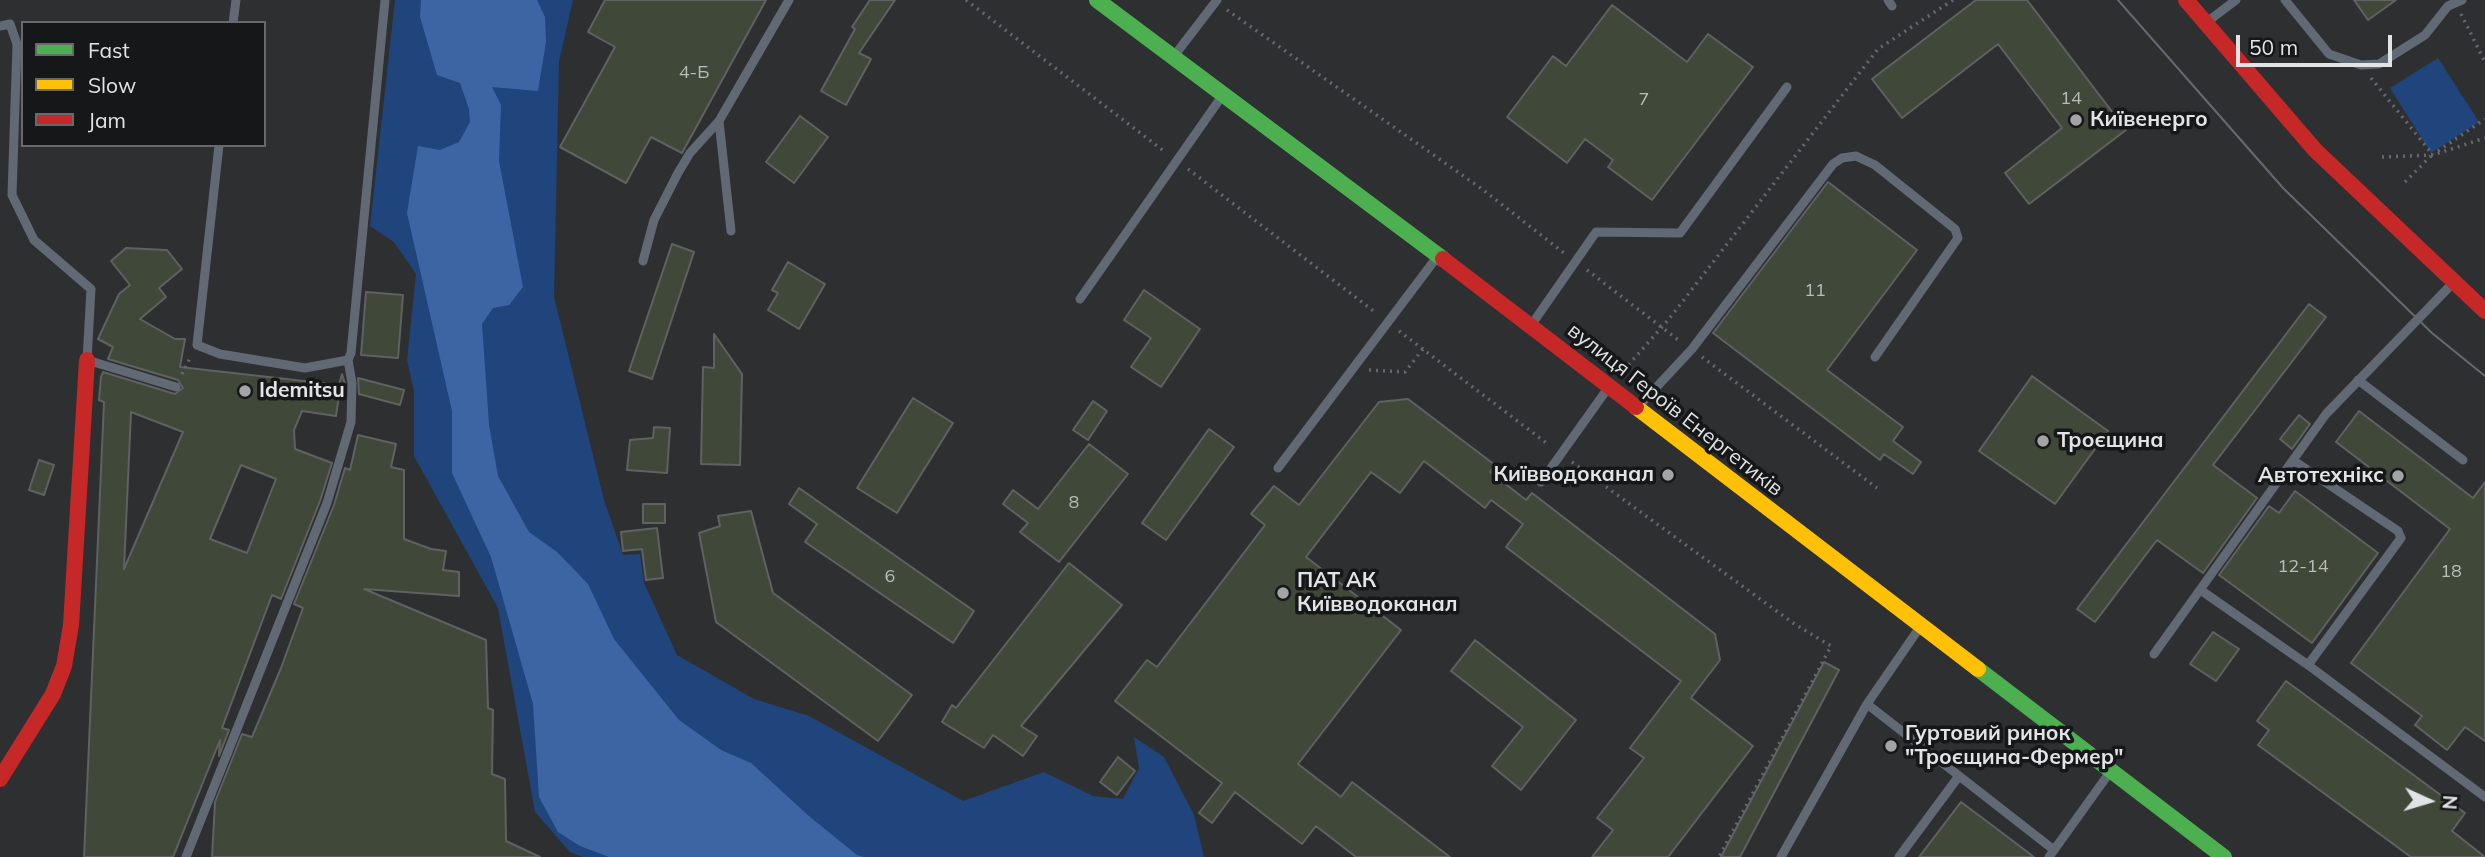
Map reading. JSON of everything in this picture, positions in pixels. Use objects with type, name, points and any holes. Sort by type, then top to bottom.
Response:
[{"type":"street","name":"вулиця Героїв Енергетиків","points":[[1097,0],[1438,256],[2224,857]]},
{"type":"street","points":[[2186,0],[2315,150],[2452,283],[2485,311]]},
{"type":"street","points":[[0,779],[53,694],[64,666],[71,625],[87,360]]},
{"type":"lane","points":[[233,21],[236,0]]},
{"type":"lane","points":[[186,857],[327,503],[351,422],[352,383],[348,359],[351,353],[385,0]]},
{"type":"lane","points":[[643,261],[654,220],[678,173],[690,153],[719,121],[789,0]]},
{"type":"lane","points":[[2206,23],[2236,0]]},
{"type":"lane","points":[[2285,0],[2329,54],[2361,65],[2379,64],[2425,35],[2448,6],[2458,1]]},
{"type":"lane","points":[[1173,57],[1216,1]]},
{"type":"lane","points":[[0,26],[10,24],[17,44],[12,195],[34,240],[91,289],[87,360],[176,387]]},
{"type":"lane","points":[[1530,326],[1596,232],[1680,233],[1787,88]]},
{"type":"lane","points":[[1080,299],[1223,94]]},
{"type":"lane","points":[[719,121],[731,231]]},
{"type":"lane","points":[[219,147],[197,345],[220,354],[305,368],[348,359]]},
{"type":"lane","points":[[1637,408],[1692,349],[1833,164],[1842,158],[1856,156],[1875,165],[1955,229],[1958,238],[1875,357]]},
{"type":"lane","points":[[1278,468],[1438,256]]},
{"type":"lane","points":[[2154,654],[2202,591],[2326,414],[2452,283]]},
{"type":"lane","points":[[2358,380],[2463,460]]},
{"type":"lane","points":[[1541,482],[1609,387]]},
{"type":"lane","points":[[2294,461],[2398,531],[2401,538],[2308,665]]},
{"type":"lane","points":[[2202,591],[2308,665],[2485,797]]},
{"type":"lane","points":[[1781,857],[1867,704],[1921,625]]},
{"type":"lane","points":[[1867,704],[2051,853],[2110,770]]},
{"type":"lane","points":[[1899,857],[1959,776]]},
{"type":"path","points":[[1609,387],[1662,327],[1878,49],[1952,0]]},
{"type":"path","points":[[1216,1],[1262,37],[1482,189],[1878,488]]},
{"type":"path","points":[[2458,1],[2485,62]]},
{"type":"path","points":[[2361,65],[2433,155]]},
{"type":"path","points":[[2406,183],[2433,155],[2485,119]]},
{"type":"path","points":[[2382,156],[2433,155],[2485,138]]},
{"type":"path","points":[[176,387],[197,345]]},
{"type":"path","points":[[1353,369],[1405,372],[1423,349]]},
{"type":"path","points":[[1719,857],[1831,646]]},
{"type":"shaded area","points":[[395,0],[573,0],[559,61],[554,297],[604,500],[623,555],[640,554],[644,583],[677,655],[754,699],[809,716],[963,801],[1044,772],[1093,796],[1123,799],[1139,768],[1134,737],[1164,757],[1194,815],[1204,857],[583,857],[570,852],[535,812],[498,608],[414,456],[414,391],[407,360],[416,274],[394,242],[370,226]]},
{"type":"shaded area","points":[[421,0],[537,0],[545,17],[546,42],[538,91],[492,87],[501,105],[499,161],[523,287],[509,305],[493,308],[482,324],[489,425],[498,476],[529,532],[557,552],[588,584],[614,639],[679,720],[721,750],[751,763],[810,817],[857,855],[864,857],[609,857],[580,846],[558,832],[539,797],[533,704],[491,557],[452,473],[452,411],[407,213],[418,146],[440,150],[459,142],[470,122],[469,109],[460,83],[437,75],[420,17]]},
{"type":"shaded area","points":[[2438,58],[2479,122],[2431,153],[2390,88]]},
{"type":"building","points":[[605,0],[766,0],[682,153],[651,137],[626,183],[560,147],[615,47],[588,32]]},
{"type":"building","points":[[870,0],[895,0],[859,53],[871,59],[846,105],[821,91],[855,29],[852,27]]},
{"type":"building","points":[[1976,0],[2027,0],[2126,130],[2029,204],[2005,173],[2062,128],[1998,44],[1902,118],[1872,79]]},
{"type":"building","points":[[2354,0],[2396,0],[2368,20]]},
{"type":"building","points":[[1612,5],[1687,62],[1708,34],[1753,67],[1652,200],[1608,167],[1613,160],[1585,139],[1567,163],[1507,117],[1553,56],[1566,66]]},
{"type":"building","points":[[800,116],[828,137],[794,183],[766,162]]},
{"type":"building","points":[[1828,182],[1917,250],[1827,370],[1903,427],[1893,441],[1921,462],[1913,474],[1884,454],[1880,460],[1713,333]]},
{"type":"building","points":[[672,244],[694,252],[652,379],[629,371]]},
{"type":"building","points":[[126,248],[167,250],[182,269],[159,288],[166,297],[140,319],[175,339],[185,339],[180,367],[339,385],[342,374],[345,384],[345,390],[340,389],[336,416],[302,411],[294,430],[295,449],[332,463],[320,501],[281,599],[272,595],[222,728],[229,730],[219,756],[220,740],[173,857],[84,857],[104,402],[99,400],[101,377],[103,372],[175,394],[183,388],[178,380],[108,359],[113,347],[98,339],[119,294],[130,285],[111,261]],"holes":[[[131,412],[183,432],[124,569]],[[241,465],[276,479],[247,553],[210,539]]]},
{"type":"building","points":[[788,262],[825,284],[799,329],[768,310],[778,293],[772,290]]},
{"type":"building","points":[[1144,290],[1200,329],[1161,387],[1131,367],[1151,338],[1124,320]]},
{"type":"building","points":[[366,292],[403,295],[398,358],[361,355]]},
{"type":"building","points":[[2309,304],[2326,317],[2213,465],[2257,498],[2203,573],[2157,540],[2095,622],[2077,609]]},
{"type":"building","points":[[714,334],[742,374],[740,465],[701,464],[703,367],[714,368]]},
{"type":"building","name":"Троєщина","points":[[2032,376],[2108,431],[2055,504],[1979,451]]},
{"type":"building","points":[[358,378],[404,390],[400,405],[359,394]]},
{"type":"building","points":[[913,398],[953,423],[897,513],[857,488]]},
{"type":"building","name":"ПАТ АК Київводоканал","points":[[1408,399],[1495,465],[1490,472],[1526,500],[1532,493],[1715,634],[1720,660],[1691,698],[1753,746],[1668,857],[1592,857],[1613,830],[1597,818],[1644,758],[1630,748],[1681,681],[1506,547],[1523,524],[1491,500],[1485,508],[1424,461],[1400,493],[1371,472],[1306,557],[1401,630],[1298,764],[1341,797],[1352,782],[1450,857],[1356,857],[1316,826],[1302,844],[1235,792],[1212,823],[1199,813],[1222,783],[1115,701],[1147,660],[1157,667],[1265,525],[1251,514],[1274,486],[1299,505],[1379,402]]},
{"type":"building","points":[[1093,401],[1107,411],[1088,440],[1073,430]]},
{"type":"building","points":[[2359,411],[2473,498],[2485,482],[2485,741],[2465,727],[2447,750],[2415,725],[2422,716],[2351,663],[2450,529],[2336,442]]},
{"type":"building","points":[[2299,415],[2310,424],[2292,449],[2280,439]]},
{"type":"building","points":[[654,427],[670,428],[667,473],[627,470],[630,440],[653,438]]},
{"type":"building","points":[[1209,429],[1234,447],[1166,540],[1142,523]]},
{"type":"building","points":[[358,435],[396,444],[391,467],[404,470],[404,539],[431,549],[446,551],[443,570],[459,572],[459,596],[364,589],[486,640],[488,708],[493,710],[492,774],[505,779],[506,841],[540,857],[212,857],[215,802],[242,734],[252,737],[281,668],[303,608],[294,604],[334,505],[345,468],[350,470]]},
{"type":"building","points":[[1089,444],[1128,474],[1059,562],[1020,532],[1028,523],[1003,504],[1013,490],[1038,509]]},
{"type":"building","points":[[39,460],[54,465],[44,495],[29,490]]},
{"type":"building","points":[[799,488],[974,611],[953,643],[805,542],[817,524],[789,504]]},
{"type":"building","points":[[2295,491],[2378,553],[2312,643],[2219,575],[2269,506],[2279,513]]},
{"type":"building","points":[[643,504],[665,504],[665,523],[643,523]]},
{"type":"building","points":[[751,511],[773,593],[912,695],[878,741],[716,622],[699,533],[720,526],[718,516]]},
{"type":"building","points":[[657,528],[663,578],[646,580],[642,549],[623,551],[621,532]]},
{"type":"building","points":[[1069,563],[1122,605],[1021,726],[1037,736],[1023,756],[993,735],[984,748],[942,722],[952,705],[956,708]]},
{"type":"building","points":[[2213,632],[2239,649],[2216,681],[2190,664]]},
{"type":"building","points":[[1475,640],[1576,720],[1521,790],[1492,766],[1523,727],[1451,671]]},
{"type":"building","points":[[1824,662],[1839,670],[1740,857],[1721,857]]},
{"type":"building","points":[[2286,681],[2465,813],[2452,831],[2485,857],[2411,857],[2258,745],[2269,730],[2257,721]]},
{"type":"building","points":[[1118,757],[1135,771],[1117,795],[1100,782]]},
{"type":"building","points":[[1961,802],[2009,838],[2034,857],[1919,857]]},
{"type":"tram line","points":[[2118,0],[2283,188],[2432,333],[2485,376]]},
{"type":"traffic: fast","points":[[1097,0],[1443,259]]},
{"type":"traffic: fast","points":[[1978,669],[2224,857]]},
{"type":"traffic: slow","points":[[1636,407],[1978,669]]},
{"type":"traffic: jam","points":[[2186,0],[2315,150],[2485,311]]},
{"type":"traffic: jam","points":[[1443,259],[1636,407]]},
{"type":"traffic: jam","points":[[0,779],[53,694],[64,666],[71,625],[87,360]]},
{"type":"place","name":"Київенерго","points":[[2076,120]]},
{"type":"place","name":"Idemitsu","points":[[245,391]]},
{"type":"place","name":"Троєщина","points":[[2043,441]]},
{"type":"place","name":"Київводоканал","points":[[1668,475]]},
{"type":"place","name":"Автотехнікс","points":[[2398,476]]},
{"type":"place","name":"ПАТ АК Київводоканал","points":[[1283,593]]},
{"type":"place","name":"Гуртовий ринок \"Троєщина-Фермер\"","points":[[1891,746]]}]
